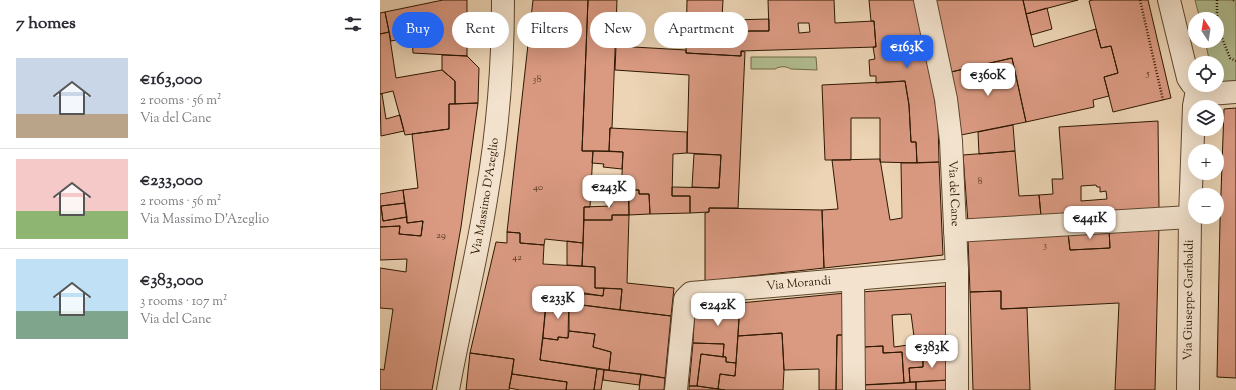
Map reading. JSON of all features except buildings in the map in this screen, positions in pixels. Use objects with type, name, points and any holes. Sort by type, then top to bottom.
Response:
[{"type":"street","name":"Via Massimo D'Azeglio","points":[[448,390],[487,194],[494,147],[502,70],[503,0]]},
{"type":"street","name":"Via del Cane","points":[[925,0],[946,100],[951,141],[957,270],[956,390]]},
{"type":"street","points":[[1169,0],[1188,78]]},
{"type":"street","name":"Via Giuseppe Garibaldi","points":[[1191,188],[1194,106],[1197,92]]},
{"type":"street","points":[[1206,92],[1236,92]]},
{"type":"street","points":[[955,231],[1188,217]]},
{"type":"street","name":"Via Giuseppe Garibaldi","points":[[1188,390],[1190,224]]},
{"type":"street","name":"Via Morandi","points":[[676,390],[685,299],[691,293],[957,270]]},
{"type":"street","points":[[853,280],[854,390]]},
{"type":"path","points":[[1140,0],[1163,100]]},
{"type":"path","points":[[1217,0],[1218,18],[1222,38],[1230,58],[1236,61]]},
{"type":"green space","points":[[1195,0],[1236,0],[1236,81],[1224,82],[1224,56],[1208,56],[1207,48],[1224,48],[1224,12],[1198,12]]},
{"type":"green space","points":[[751,57],[816,57],[817,70],[791,69],[787,67],[779,67],[775,69],[751,69]]}]
